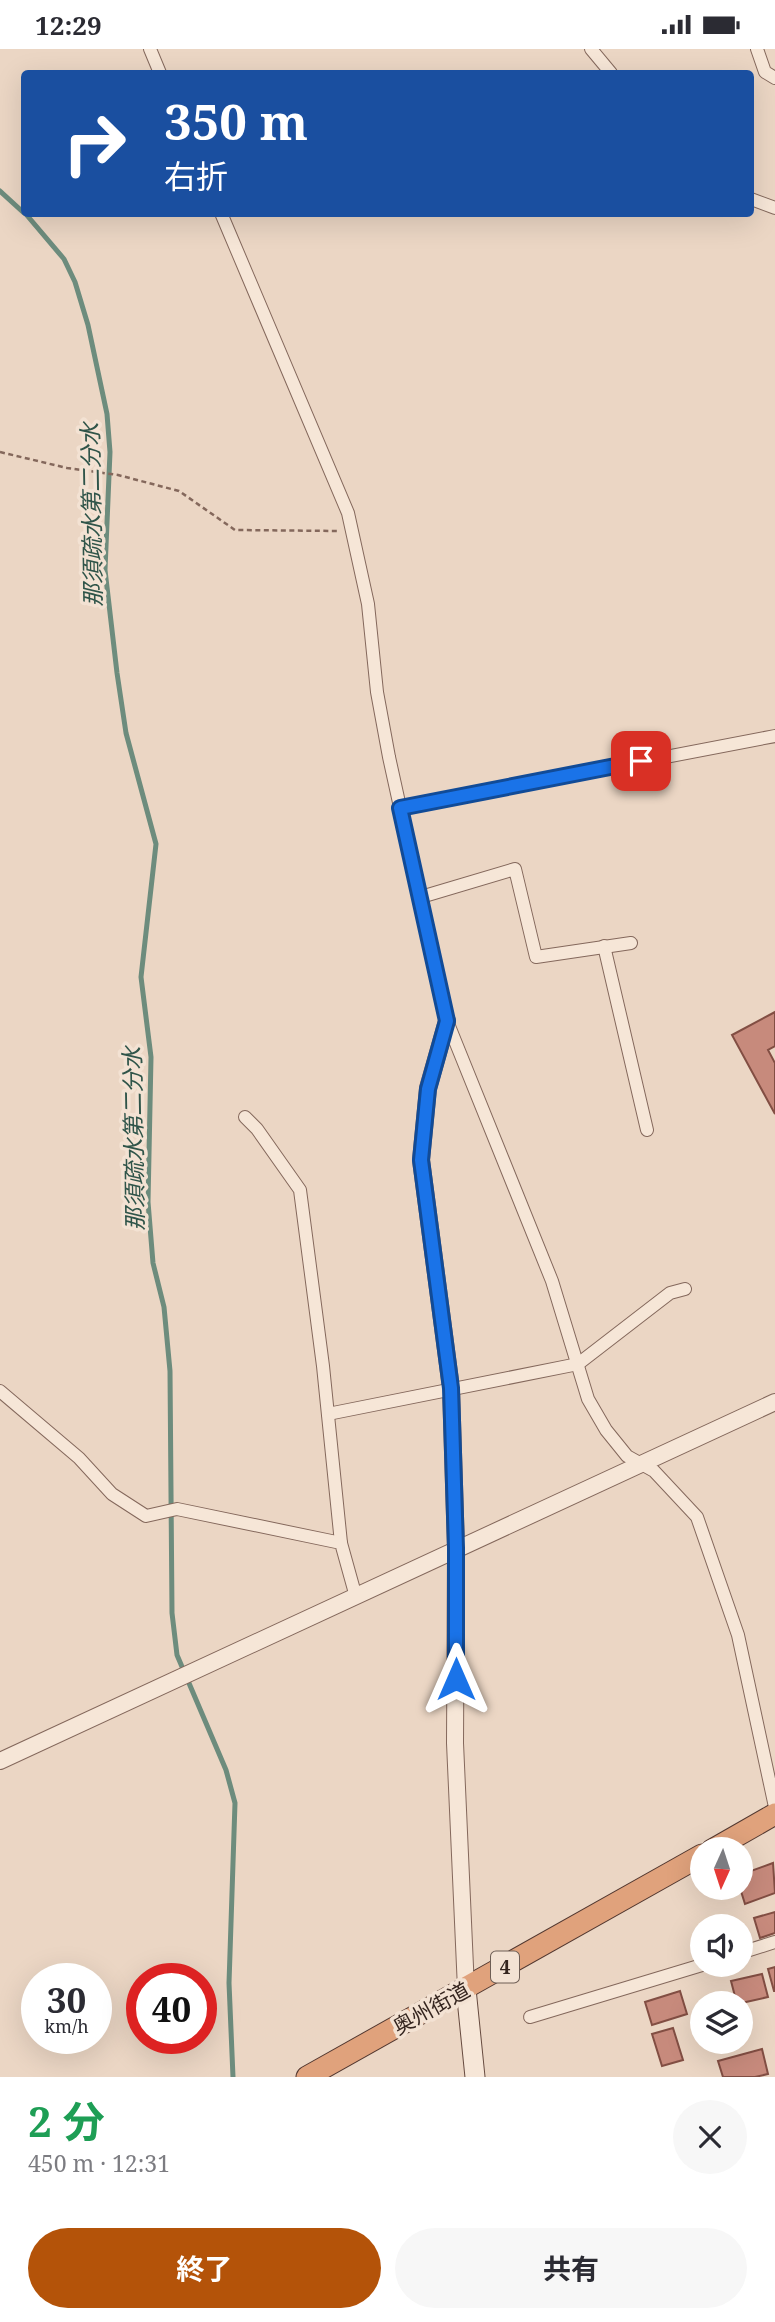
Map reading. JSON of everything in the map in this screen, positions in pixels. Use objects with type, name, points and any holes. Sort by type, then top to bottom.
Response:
[{"type":"highway","points":[[735,1837],[775,1814]]},
{"type":"highway","name":"奥州街道","points":[[307,2077],[690,1862]]},
{"type":"main road","points":[[466,1989],[475,2077]]},
{"type":"street","points":[[150,49],[159,70]]},
{"type":"street","points":[[591,49],[608,70]]},
{"type":"street","points":[[757,49],[765,72],[775,78]]},
{"type":"street","points":[[754,200],[775,208]]},
{"type":"street","points":[[223,217],[348,513],[368,604],[377,692],[447,1021],[552,1281],[588,1399],[606,1430],[627,1455],[654,1471],[697,1517],[738,1635],[775,1807]]},
{"type":"street","points":[[400,808],[775,736]]},
{"type":"street","points":[[421,897],[515,869],[536,957],[631,943]]},
{"type":"street","points":[[604,946],[647,1130]]},
{"type":"street","points":[[447,1021],[428,1089],[421,1160],[451,1388],[456,1548],[455,1743],[466,1989]]},
{"type":"street","points":[[245,1117],[257,1129],[300,1190],[341,1543],[356,1597]]},
{"type":"street","points":[[328,1414],[578,1364],[670,1293],[685,1289]]},
{"type":"street","points":[[0,1391],[79,1458],[112,1494],[146,1516],[177,1509],[341,1543]]},
{"type":"street","points":[[0,1761],[775,1402]]},
{"type":"street","points":[[753,1949],[775,1942]]},
{"type":"street","points":[[530,2017],[690,1969]]},
{"type":"path","points":[[0,452],[66,468],[118,475],[179,491],[235,530],[352,531]]},
{"type":"building","points":[[775,1012],[775,1046],[768,1050],[775,1063],[775,1114],[732,1035]]},
{"type":"building","points":[[773,1863],[775,1893],[745,1904],[744,1901],[753,1900],[753,1870]]},
{"type":"building","points":[[775,1912],[775,1933],[760,1938],[754,1918]]},
{"type":"building","points":[[775,1967],[775,1991],[774,1991],[768,1969]]},
{"type":"building","points":[[762,1974],[768,1997],[753,2000],[753,1991],[734,1991],[731,1981]]},
{"type":"building","points":[[680,1991],[687,2014],[652,2025],[645,2002]]},
{"type":"building","points":[[673,2028],[683,2060],[662,2066],[652,2034]]},
{"type":"building","points":[[762,2049],[768,2074],[755,2077],[723,2077],[718,2061],[753,2054],[753,2051]]},
{"type":"waterway","name":"那須疏水第二分水","points":[[0,191],[21,210]]},
{"type":"waterway","name":"那須疏水第二分水","points":[[28,217],[64,259],[75,282],[88,325],[107,414],[110,452],[105,570],[126,733],[156,844],[141,977],[151,1057],[148,1202],[153,1263],[164,1307],[170,1371],[172,1613],[177,1655],[226,1770],[235,1803],[229,1983],[233,2077]]},
{"type":"route","points":[[456,1679],[456,1548],[451,1388],[421,1160],[428,1089],[447,1021],[400,808],[641,761]]}]
